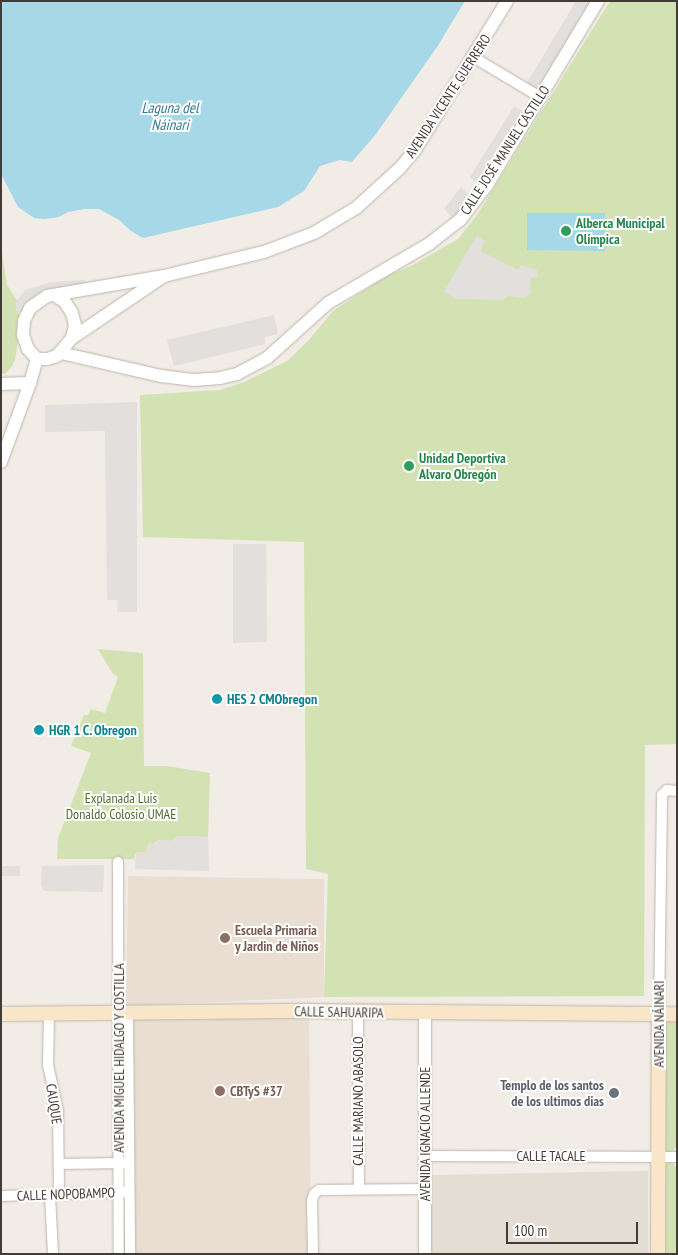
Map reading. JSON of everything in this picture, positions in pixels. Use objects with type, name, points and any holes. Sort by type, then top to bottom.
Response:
[{"type":"main road","name":"CALLE SAHUARIPA","points":[[1,1014],[309,1011],[425,1014],[677,1014]]},
{"type":"main road","name":"AVENIDA NÁINARI","points":[[658,1254],[659,1014]]},
{"type":"street","name":"AVENIDA VICENTE GUERRERO","points":[[37,358],[25,342],[24,321],[35,303],[54,295],[164,276],[291,244],[314,233],[356,208],[400,168],[415,150],[508,1]]},
{"type":"street","name":"CALLE JOSÉ MANUEL CASTILLO","points":[[61,353],[161,376],[193,380],[220,378],[253,367],[282,346],[328,303],[429,244],[460,220],[487,185],[598,1]]},
{"type":"street","points":[[474,57],[540,97]]},
{"type":"street","name":"AVENIDA VICENTE GUERRERO","points":[[61,353],[72,338],[164,276]]},
{"type":"street","points":[[54,295],[65,302],[72,312],[75,325],[72,338]]},
{"type":"street","points":[[1,462],[30,384],[37,358],[47,359],[61,353]]},
{"type":"street","points":[[1,384],[30,384]]},
{"type":"street","name":"AVENIDA NÁINARI","points":[[659,1014],[662,795],[667,790],[677,791]]},
{"type":"street","name":"AVENIDA MIGUEL HIDALGO Y COSTILLA","points":[[118,862],[125,1163],[130,1192],[130,1254]]},
{"type":"street","name":"CALLE MARIANO ABASOLO","points":[[358,1013],[359,1189]]},
{"type":"street","name":"CAUQUE","points":[[49,1014],[48,1065],[58,1110],[59,1164],[54,1194],[52,1254]]},
{"type":"street","name":"AVENIDA IGNACIO ALLENDE","points":[[425,1014],[425,1254]]},
{"type":"street","name":"CALLE TACALE","points":[[425,1156],[677,1157]]},
{"type":"street","points":[[59,1164],[125,1163]]},
{"type":"street","name":"AVENIDA MIGUEL HIDALGO Y COSTILLA","points":[[119,1254],[119,1193],[125,1163]]},
{"type":"street","points":[[312,1254],[314,1194],[324,1189],[425,1189]]},
{"type":"street","name":"CALLE NOPOBAMPO","points":[[1,1196],[130,1192]]},
{"type":"shaded area","points":[[576,1],[591,1],[537,90],[527,83]]},
{"type":"shaded area","points":[[514,106],[522,111],[477,184],[470,177]]},
{"type":"shaded area","points":[[461,187],[473,198],[454,219],[444,209]]},
{"type":"shaded area","points":[[477,235],[484,241],[481,251],[518,270],[521,265],[537,270],[538,277],[530,278],[531,293],[524,298],[507,296],[502,300],[456,299],[444,291]]},
{"type":"shaded area","points":[[84,280],[87,286],[44,292],[27,301],[22,312],[16,311],[16,302],[25,290],[51,282]]},
{"type":"shaded area","points":[[274,315],[278,334],[265,337],[265,344],[174,366],[167,340]]},
{"type":"shaded area","points":[[137,402],[137,612],[117,612],[118,600],[107,600],[105,431],[45,432],[45,405]]},
{"type":"shaded area","points":[[233,544],[266,544],[267,642],[233,643]]},
{"type":"shaded area","points":[[178,836],[208,837],[209,871],[135,869],[136,852],[146,852],[148,843],[155,844],[158,840],[171,841]]},
{"type":"shaded area","points":[[104,865],[103,892],[44,891],[41,885],[42,866]]},
{"type":"shaded area","points":[[1,866],[20,866],[20,876],[1,876]]},
{"type":"shaded area","name":"Escuela Primaria y Jardin de Niños","points":[[128,876],[324,879],[324,997],[126,1006]]},
{"type":"shaded area","name":"CBTyS #37","points":[[309,1012],[311,1254],[131,1254],[131,1025],[120,1014]]},
{"type":"shaded area","points":[[648,1171],[648,1254],[431,1254],[431,1175]]},
{"type":"green space","name":"Unidad Deportiva Alvaro Obregón","points":[[610,1],[677,1],[677,744],[645,745],[644,996],[324,997],[328,874],[306,869],[304,542],[143,537],[140,395],[220,390],[244,382],[287,361],[308,341],[333,311],[386,276],[411,266],[458,239],[477,215]]},
{"type":"green space","points":[[1,246],[7,285],[18,302],[20,328],[15,360],[5,374],[1,373]]},
{"type":"green space","name":"Explanada Luis Donaldo Colosio UMAE","points":[[98,649],[143,653],[144,766],[167,766],[210,773],[208,837],[178,836],[171,841],[158,840],[146,852],[136,853],[134,859],[57,859],[58,838],[91,753],[71,746],[84,715],[88,715],[91,709],[105,713],[118,677],[113,674]]},
{"type":"green space","points":[[671,1016],[677,1025],[677,1146],[669,1153],[665,1152],[664,1018]]},
{"type":"green space","points":[[666,1161],[671,1162],[676,1167],[677,1174],[677,1254],[662,1254],[663,1164]]},
{"type":"water","name":"Laguna del Náinari","points":[[1,1],[465,1],[437,47],[376,134],[352,162],[340,160],[320,166],[304,191],[278,207],[143,238],[131,231],[119,220],[99,209],[68,212],[59,217],[45,219],[34,218],[18,207],[1,174]]},
{"type":"water","name":"Alberca Municipal Olímpica","points":[[527,213],[605,213],[605,251],[527,250]]},
{"type":"place","name":"Alberca Municipal Olímpica","points":[[566,231]]},
{"type":"place","name":"Unidad Deportiva Alvaro Obregón","points":[[409,466]]},
{"type":"place","name":"HES 2 CMObregon","points":[[217,699]]},
{"type":"place","name":"HGR 1 C. Obregon","points":[[39,730]]},
{"type":"place","name":"Escuela Primaria y Jardin de Niños","points":[[225,938]]},
{"type":"place","name":"CBTyS #37","points":[[220,1091]]},
{"type":"place","name":"Templo de los santos de los ultimos dias","points":[[614,1093]]}]
